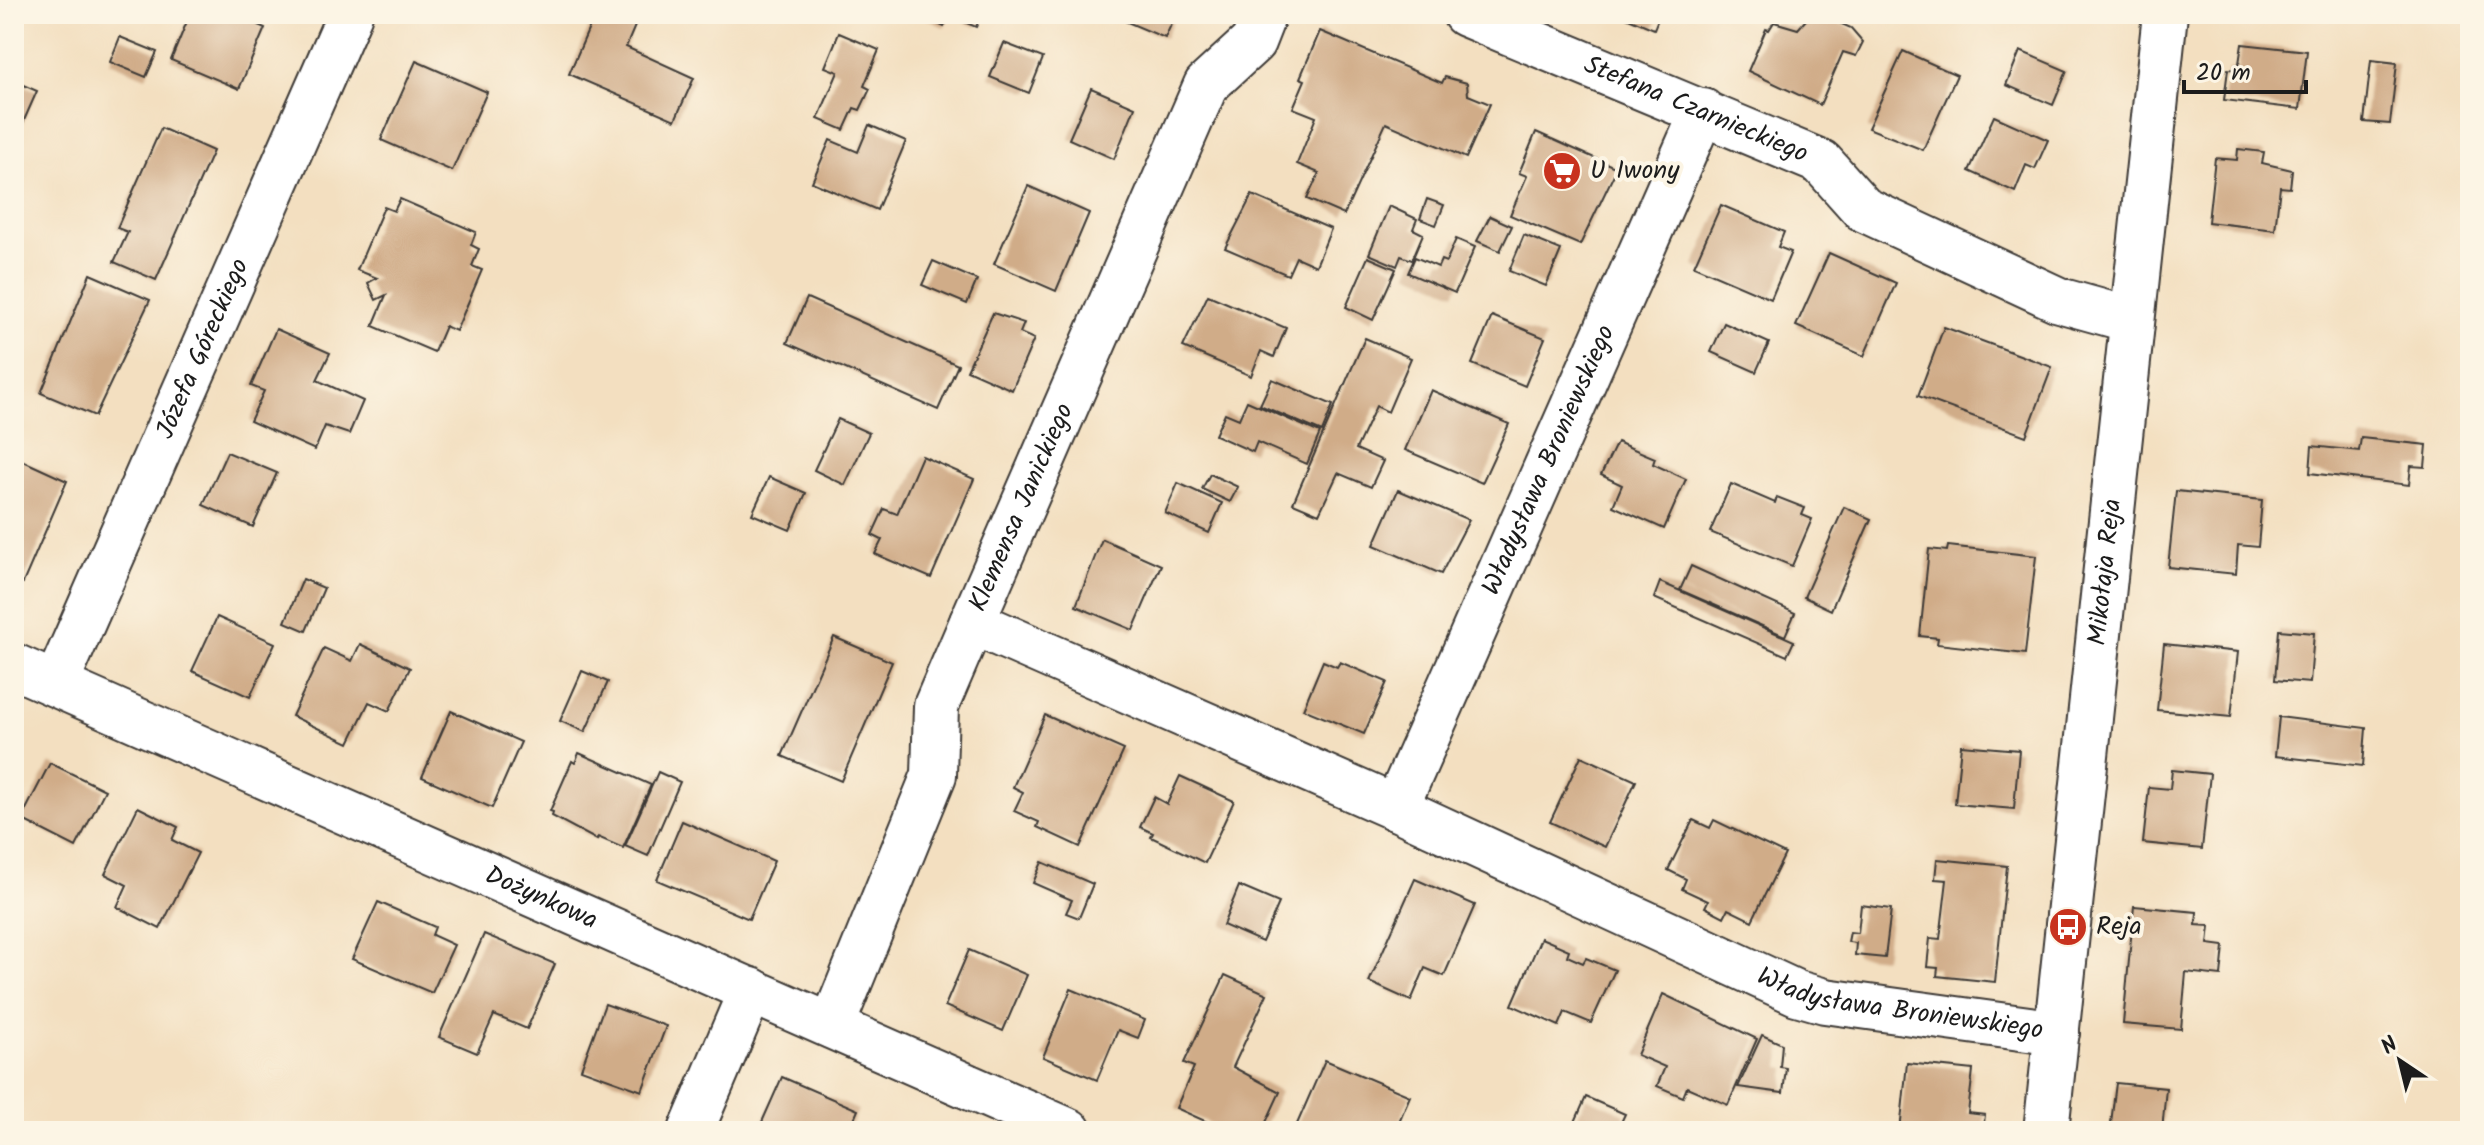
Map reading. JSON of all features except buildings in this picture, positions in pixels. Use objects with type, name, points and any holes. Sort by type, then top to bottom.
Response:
[{"type":"street","name":"Józefa Góreckiego","points":[[56,684],[350,14]]},
{"type":"street","name":"Klemensa Janickiego","points":[[832,1026],[934,775],[936,706],[1206,85],[1253,42],[1264,14]]},
{"type":"street","name":"Stefana Czarnieckiego","points":[[1465,14],[1821,162],[1863,209],[2059,300],[2131,320]]},
{"type":"street","name":"Mikołaja Reja","points":[[2046,1131],[2165,14]]},
{"type":"street","name":"Władysława Broniewskiego","points":[[1396,808],[1703,111]]},
{"type":"street","name":"Władysława Broniewskiego","points":[[972,622],[1396,808],[1797,993],[1825,1001],[2057,1033]]},
{"type":"street","name":"Dożynkowa","points":[[14,666],[1069,1131]]},
{"type":"street","points":[[691,1131],[751,990]]},
{"type":"place","name":"U Iwony","points":[[1562,171]]},
{"type":"place","name":"Reja","points":[[2068,927]]}]
